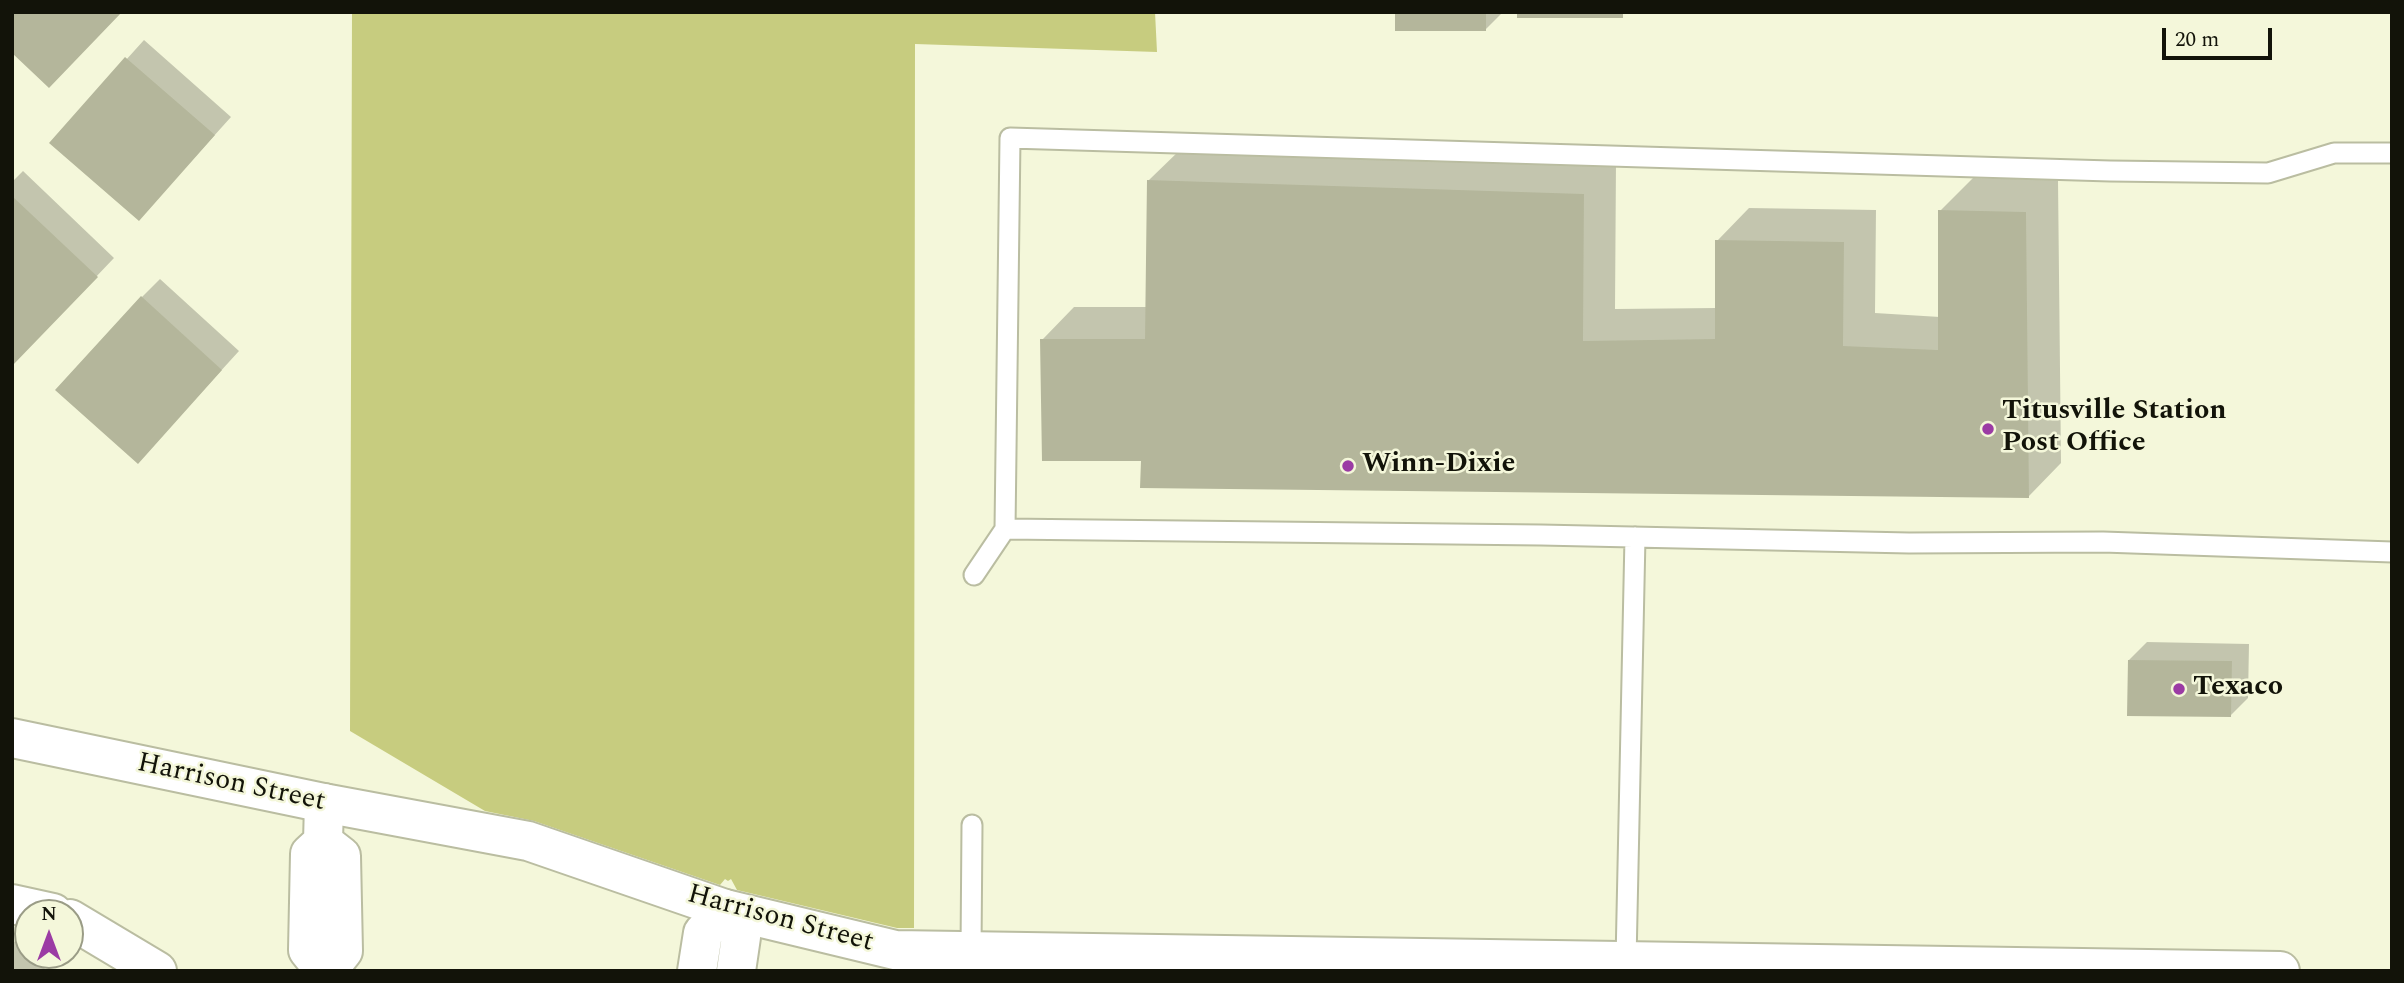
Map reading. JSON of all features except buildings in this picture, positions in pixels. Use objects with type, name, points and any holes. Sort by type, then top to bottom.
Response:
[{"type":"street","name":"Harrison Street","points":[[12,738],[324,803],[528,841],[725,909],[895,950],[1626,961],[1824,967],[2280,971]]},
{"type":"street","points":[[324,803],[323,842],[310,855],[308,950],[326,971]]},
{"type":"street","points":[[697,971],[703,933],[725,909],[741,937],[736,971]]},
{"type":"street","points":[[84,927],[157,971]]},
{"type":"lane","points":[[974,575],[1005,529],[1010,138],[2082,170],[2268,173],[2334,153],[2392,153]]},
{"type":"lane","points":[[1005,529],[1634,537],[1909,544],[2103,542],[2392,552]]},
{"type":"lane","points":[[1626,961],[1634,537]]},
{"type":"lane","points":[[971,950],[972,825]]},
{"type":"green space","points":[[352,12],[1155,12],[1157,52],[915,44],[914,928],[897,928],[737,890],[731,879],[725,879],[720,885],[534,821],[485,811],[350,731]]},
{"type":"place","name":"Titusville Station Post Office","points":[[1988,429]]},
{"type":"place","name":"Winn-Dixie","points":[[1348,466]]},
{"type":"place","name":"Texaco","points":[[2179,689]]}]
